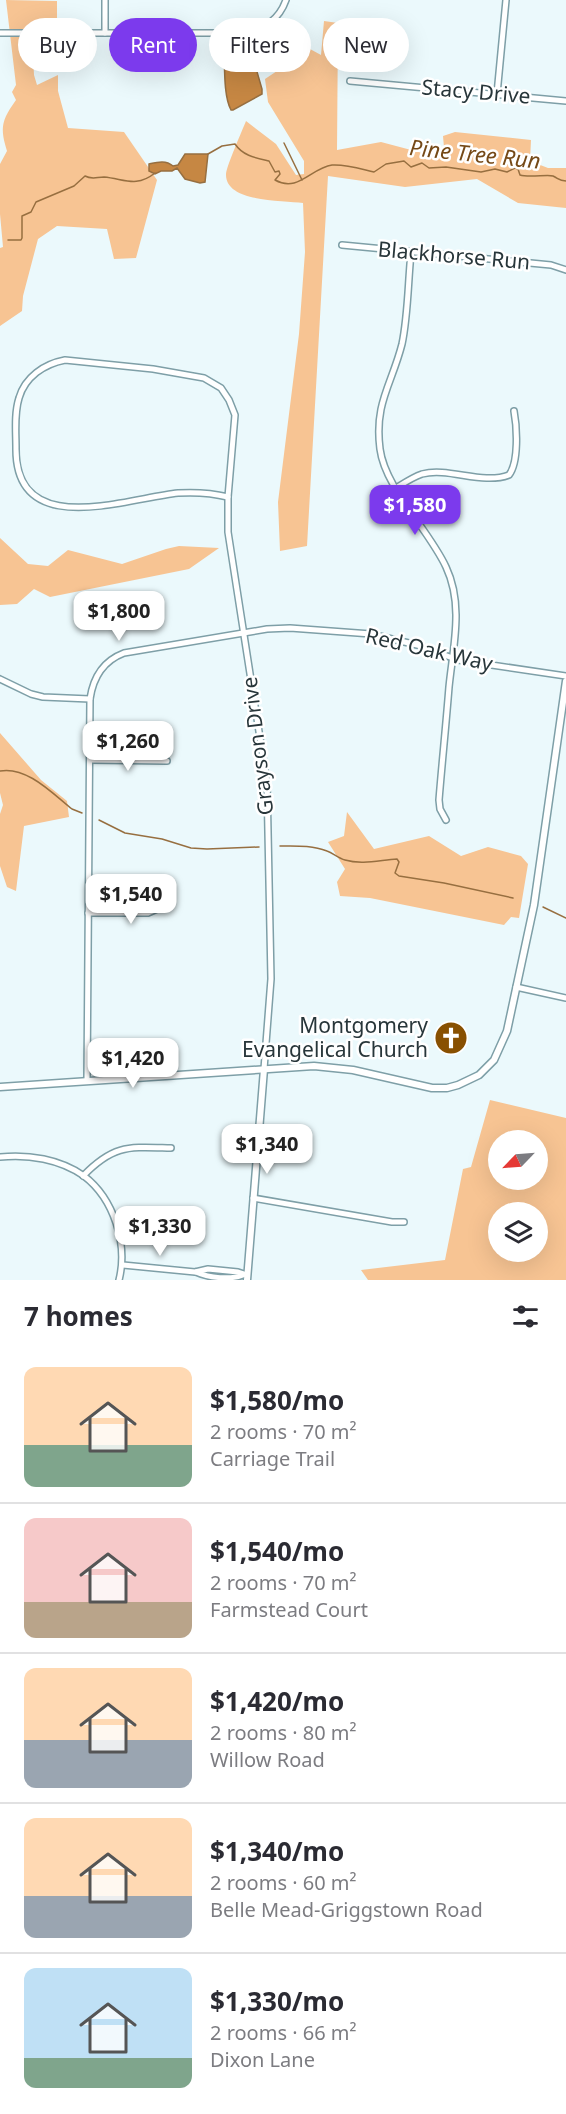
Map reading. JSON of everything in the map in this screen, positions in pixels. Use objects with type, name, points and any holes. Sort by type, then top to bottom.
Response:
[{"type":"street","points":[[105,0],[105,33]]},
{"type":"street","points":[[0,33],[245,33],[271,23],[279,15],[286,0]]},
{"type":"street","points":[[497,94],[506,0]]},
{"type":"street","name":"Stacy Drive","points":[[350,81],[566,101]]},
{"type":"street","name":"Blackhorse Run","points":[[342,245],[551,266],[566,270]]},
{"type":"street","points":[[411,253],[402,344],[378,415],[381,458],[396,488],[436,547],[453,584],[456,606],[455,640],[439,801],[440,809],[446,820]]},
{"type":"street","name":"Grayson Drive","points":[[228,496],[214,493],[180,493],[82,508],[64,508],[46,503],[36,497],[22,481],[16,460],[16,409],[23,387],[43,367],[65,360],[153,369],[210,380],[224,391],[235,415],[228,496],[228,532],[267,783],[271,979],[264,1069]]},
{"type":"street","points":[[396,488],[429,473],[491,477],[509,475],[513,470],[517,438],[514,411]]},
{"type":"street","name":"Red Oak Way","points":[[87,1081],[90,699],[98,673],[106,664],[118,655],[158,647],[290,628],[371,634],[417,645],[452,659],[566,676]]},
{"type":"street","points":[[0,679],[31,694],[43,697],[90,699]]},
{"type":"street","points":[[0,1087],[314,1066],[334,1067],[432,1088],[458,1085],[479,1076],[494,1060],[507,1030],[537,887],[566,681]]},
{"type":"street","points":[[90,760],[167,761]]},
{"type":"street","points":[[88,913],[148,913],[166,905]]},
{"type":"street","points":[[516,987],[566,998]]},
{"type":"street","points":[[123,1266],[195,1272],[208,1269],[238,1272],[246,1277],[264,1069]]},
{"type":"street","points":[[83,1176],[101,1158],[117,1151],[132,1147],[171,1148]]},
{"type":"street","points":[[0,1157],[42,1158],[83,1176],[96,1188],[115,1221],[121,1242],[123,1266],[119,1280]]},
{"type":"street","points":[[253,1198],[392,1222],[404,1222]]},
{"type":"shaded area","points":[[6,0],[57,1],[57,18],[18,18],[18,72],[34,72],[37,85],[58,75],[58,91],[68,128],[124,132],[157,180],[136,258],[114,259],[107,229],[57,226],[38,239],[23,296],[22,311],[0,326],[0,248],[3,247],[0,214],[0,164],[7,151],[3,125],[16,100],[12,92],[16,85]]},
{"type":"shaded area","points":[[323,32],[323,72],[338,72],[337,150],[381,142],[445,159],[443,136],[455,132],[531,140],[530,161],[548,168],[566,168],[566,208],[518,203],[477,179],[405,187],[328,176],[307,546],[280,551],[278,502],[299,334],[305,252],[303,203],[245,195],[228,183],[226,174],[246,121],[276,144],[296,175],[304,174],[304,161],[268,102],[265,79],[276,72],[311,72],[311,50],[321,55]]},
{"type":"shaded area","points":[[225,72],[257,72],[262,94],[231,110]]},
{"type":"shaded area","points":[[185,154],[208,154],[205,182],[185,179],[177,168],[155,174],[149,171],[149,164],[152,163],[178,165]]},
{"type":"shaded area","points":[[0,538],[28,564],[48,566],[68,550],[122,564],[179,546],[219,548],[189,569],[50,597],[34,589],[17,604],[0,605]]},
{"type":"shaded area","points":[[0,733],[41,780],[67,801],[69,817],[24,826],[16,891],[7,887],[0,866],[0,814],[3,805],[0,793]]},
{"type":"shaded area","points":[[347,812],[374,849],[429,836],[461,856],[488,847],[521,856],[528,864],[519,918],[511,917],[504,925],[370,898],[340,896],[337,882],[345,869],[328,842],[344,836]]},
{"type":"shaded area","points":[[490,1100],[566,1118],[566,1280],[368,1280],[361,1270],[445,1260],[463,1169],[471,1167]]},
{"type":"waterway","points":[[284,143],[302,180]]},
{"type":"waterway","name":"Pine Tree Run","points":[[208,154],[222,146],[235,144],[246,154],[269,161],[275,172],[279,171],[280,174],[275,180],[291,184],[332,165],[374,172],[386,164],[404,161],[411,167],[422,163],[429,168],[446,167],[481,172],[495,169],[507,172],[515,168],[518,169],[520,175],[553,176],[566,181]]},
{"type":"waterway","points":[[8,240],[21,240],[22,216],[31,212],[36,202],[74,186],[85,176],[136,181],[148,178],[155,173]]},
{"type":"waterway","points":[[0,771],[10,771],[30,777],[72,809],[82,813]]},
{"type":"waterway","points":[[99,820],[125,833],[162,839],[191,848],[259,847]]},
{"type":"waterway","points":[[280,846],[316,848],[351,861],[397,859],[399,862],[395,873],[399,876],[513,898]]},
{"type":"waterway","points":[[543,907],[566,918]]},
{"type":"place","name":"Montgomery Evangelical Church","points":[[451,1038]]}]
